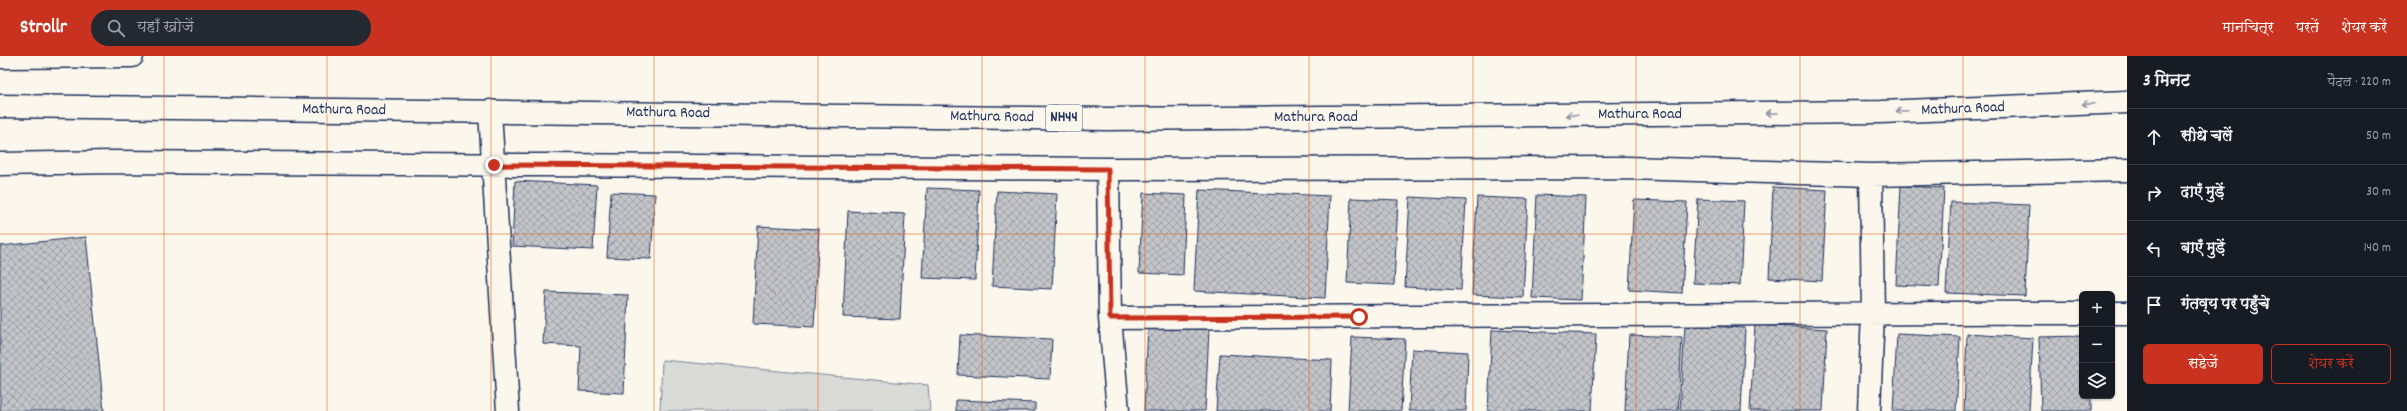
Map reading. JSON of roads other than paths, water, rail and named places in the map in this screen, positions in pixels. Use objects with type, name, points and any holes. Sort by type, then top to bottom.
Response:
[{"type":"main road","points":[[0,57],[132,56]]},
{"type":"main road","name":"Mathura Road","points":[[0,106],[1107,119],[1881,112],[2127,102]]},
{"type":"main road","points":[[490,111],[508,411]]},
{"type":"main road","points":[[0,164],[121,162],[1108,169],[1626,168],[1871,175],[2127,170]]},
{"type":"main road","points":[[1108,169],[1110,318],[1118,411]]},
{"type":"main road","points":[[1869,411],[1873,312],[1871,175]]},
{"type":"main road","points":[[1110,318],[1873,312],[2079,313]]},
{"type":"main road","points":[[2115,313],[2127,313]]}]
